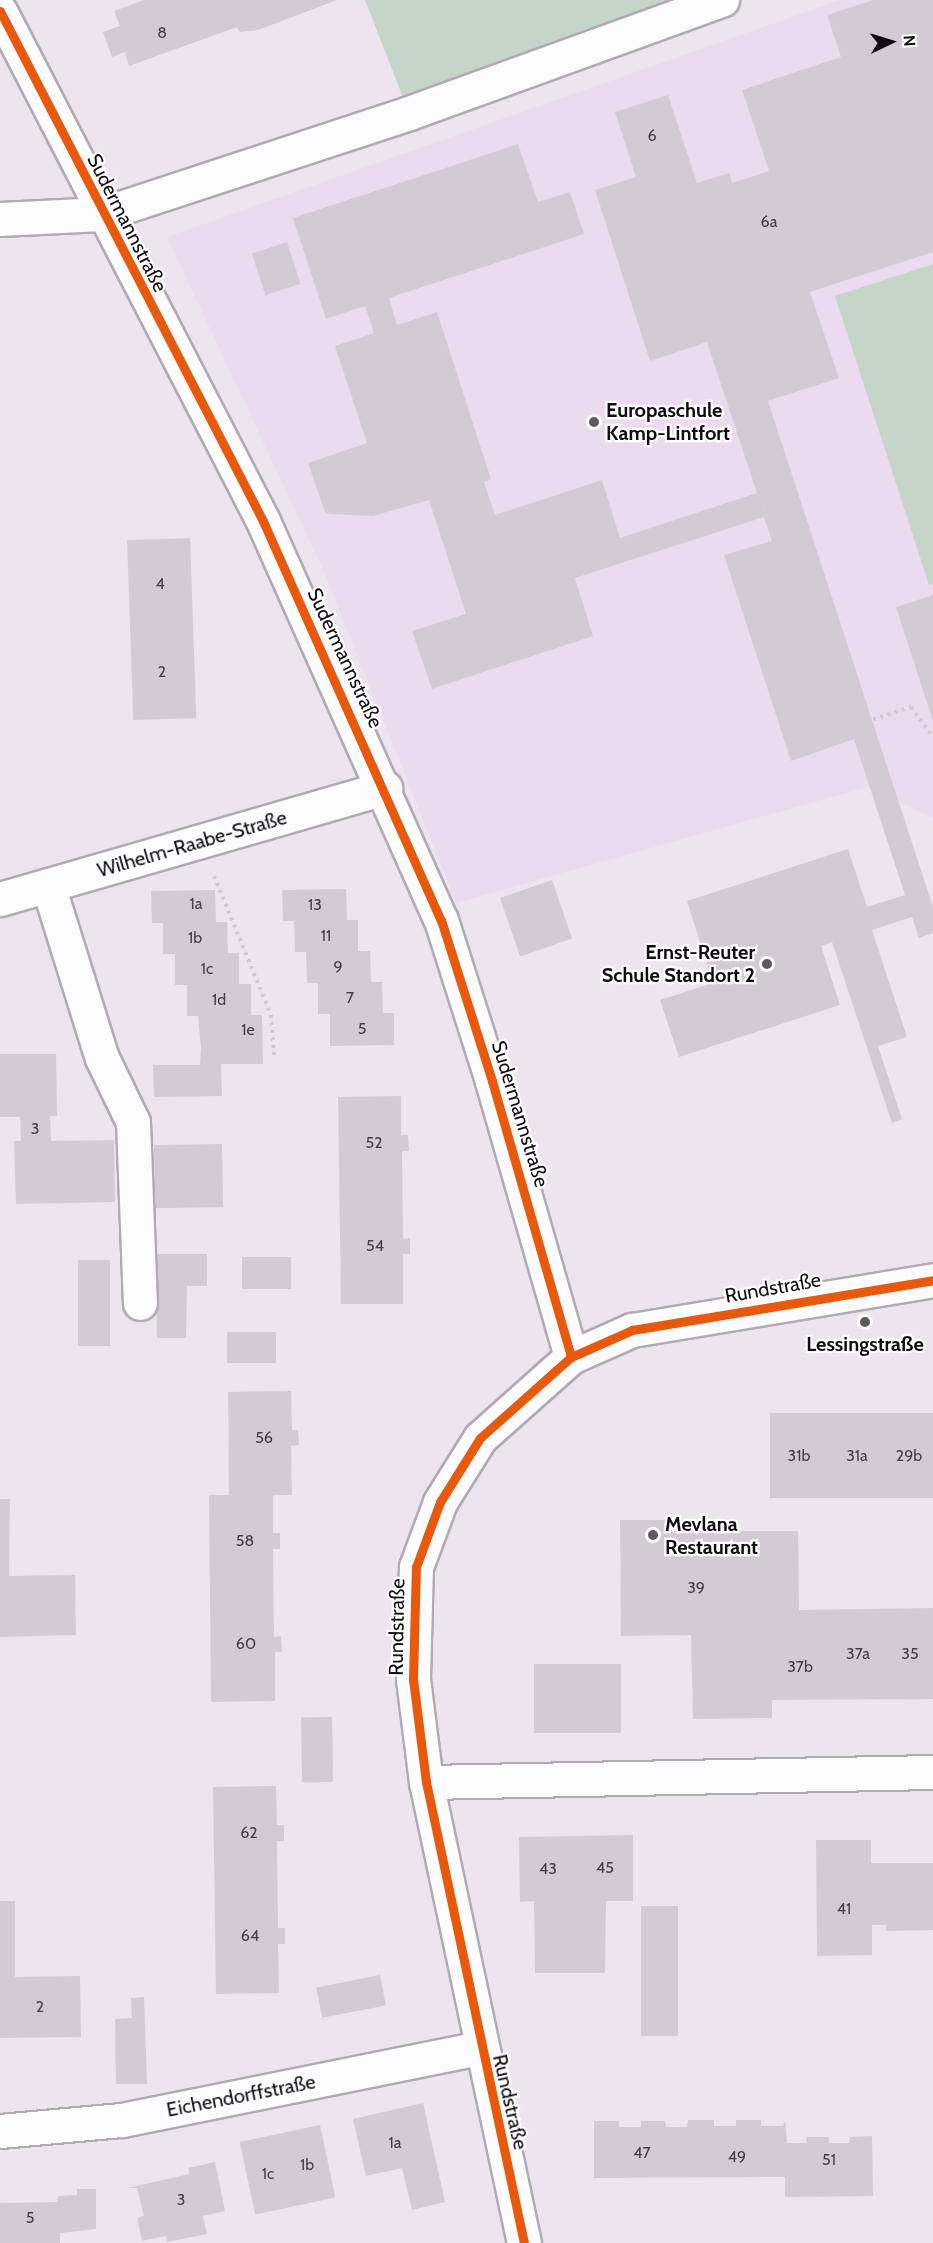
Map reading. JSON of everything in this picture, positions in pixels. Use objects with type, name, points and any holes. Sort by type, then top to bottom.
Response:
[{"type":"street","points":[[0,219],[102,214],[409,113],[722,0]]},
{"type":"street","name":"Sudermannstraße","points":[[0,11],[102,214],[263,521],[385,788],[441,920],[492,1081],[571,1357]]},
{"type":"street","name":"Wilhelm-Raabe-Straße","points":[[0,899],[385,788]]},
{"type":"street","points":[[48,885],[102,1058],[133,1122],[140,1303]]},
{"type":"street","name":"Rundstraße","points":[[524,2243],[480,2048],[426,1782],[413,1679],[416,1567],[440,1502],[480,1438],[571,1357],[632,1330],[933,1280]]},
{"type":"street","points":[[426,1782],[933,1772]]},
{"type":"street","name":"Eichendorffstraße","points":[[0,2131],[122,2120],[480,2048]]},
{"type":"path","points":[[716,521],[789,500],[859,724],[911,707],[933,737]]},
{"type":"path","points":[[200,842],[271,1015],[274,1055]]},
{"type":"shaded area","name":"Europaschule Kamp-Lintfort","points":[[840,0],[933,0],[933,818],[867,787],[456,903],[326,576],[167,237]]},
{"type":"green space","points":[[365,0],[704,0],[409,113]]},
{"type":"green space","points":[[933,264],[933,584],[929,585],[835,296]]},
{"type":"building","points":[[144,0],[337,0],[258,30],[240,32],[237,27],[129,66],[125,52],[112,57],[103,32],[120,26],[114,11]]},
{"type":"building","points":[[873,0],[933,0],[933,252],[810,292],[839,378],[768,401],[933,907],[933,933],[919,938],[912,917],[872,930],[907,1037],[878,1046],[902,1119],[892,1123],[832,942],[821,946],[840,1005],[679,1057],[660,1000],[713,983],[687,901],[848,849],[867,907],[905,895],[854,739],[791,761],[724,555],[772,541],[764,517],[575,578],[593,636],[432,689],[412,631],[466,614],[429,500],[373,516],[330,514],[325,512],[308,463],[367,443],[335,346],[374,333],[365,306],[326,319],[293,218],[518,144],[538,202],[570,192],[584,234],[389,298],[397,325],[437,312],[491,479],[484,482],[495,515],[602,480],[620,538],[757,493],[707,342],[650,361],[595,190],[636,177],[615,112],[668,95],[697,183],[729,173],[732,183],[769,171],[742,90],[841,57],[827,15]]},
{"type":"building","points":[[287,242],[301,284],[265,295],[252,253]]},
{"type":"building","points":[[190,538],[196,718],[133,720],[127,540]]},
{"type":"building","points":[[933,595],[933,721],[896,607]]},
{"type":"building","points":[[552,880],[572,939],[520,957],[500,898]]},
{"type":"building","points":[[346,889],[347,920],[358,920],[358,951],[370,951],[371,982],[382,982],[383,1013],[394,1013],[394,1045],[330,1046],[330,1014],[318,1014],[318,983],[307,983],[306,952],[295,952],[294,921],[283,921],[282,890]]},
{"type":"building","points":[[215,890],[216,922],[227,922],[228,953],[239,953],[239,984],[251,984],[251,1015],[262,1015],[263,1064],[221,1064],[222,1096],[154,1097],[153,1065],[200,1065],[201,1048],[198,1016],[187,1016],[187,985],[175,985],[175,954],[163,954],[163,923],[152,923],[151,891]]},
{"type":"building","points":[[0,1054],[56,1054],[57,1116],[50,1116],[51,1141],[114,1140],[115,1202],[16,1204],[14,1141],[21,1141],[20,1117],[0,1117]]},
{"type":"building","points":[[401,1096],[401,1135],[408,1135],[409,1151],[402,1151],[403,1239],[410,1238],[410,1254],[403,1254],[403,1304],[341,1304],[338,1097]]},
{"type":"building","points":[[222,1144],[223,1207],[155,1208],[154,1145]]},
{"type":"building","points":[[156,1254],[207,1254],[207,1286],[187,1286],[186,1338],[157,1338]]},
{"type":"building","points":[[242,1257],[291,1257],[291,1289],[242,1289]]},
{"type":"building","points":[[78,1260],[110,1260],[110,1346],[78,1346]]},
{"type":"building","points":[[227,1332],[276,1332],[276,1363],[227,1363]]},
{"type":"building","points":[[291,1391],[292,1430],[298,1430],[299,1445],[291,1446],[292,1495],[273,1495],[273,1533],[280,1533],[280,1549],[273,1549],[274,1637],[281,1636],[282,1652],[275,1652],[275,1701],[211,1702],[209,1495],[229,1495],[228,1392]]},
{"type":"building","points":[[770,1413],[933,1413],[933,1498],[770,1498]]},
{"type":"building","points":[[0,1499],[10,1499],[9,1576],[75,1575],[76,1635],[0,1637]]},
{"type":"building","points":[[620,1520],[689,1520],[689,1531],[798,1531],[799,1610],[933,1608],[933,1699],[772,1700],[772,1718],[693,1719],[691,1635],[621,1636]]},
{"type":"building","points":[[534,1664],[621,1664],[621,1733],[534,1733]]},
{"type":"building","points":[[332,1717],[333,1782],[302,1783],[301,1718]]},
{"type":"building","points":[[276,1786],[277,1825],[284,1825],[284,1841],[277,1841],[278,1928],[285,1928],[285,1944],[278,1944],[279,1993],[216,1994],[213,1787]]},
{"type":"building","points":[[633,1835],[633,1901],[606,1901],[605,1973],[535,1973],[534,1901],[520,1902],[519,1837]]},
{"type":"building","points":[[816,1840],[871,1840],[871,1863],[933,1863],[933,1930],[886,1931],[886,1925],[872,1925],[872,1955],[817,1956]]},
{"type":"building","points":[[0,1901],[15,1901],[15,1977],[80,1976],[81,2037],[0,2038]]},
{"type":"building","points":[[641,1906],[678,1906],[678,2036],[641,2036]]},
{"type":"building","points":[[380,1975],[386,2005],[322,2018],[316,1987]]},
{"type":"building","points":[[144,1997],[147,2084],[116,2084],[115,2019],[132,2018],[131,1998]]},
{"type":"building","points":[[423,2103],[445,2202],[412,2210],[402,2168],[366,2176],[353,2119]]},
{"type":"building","points":[[688,2120],[714,2120],[714,2126],[736,2126],[736,2120],[761,2120],[761,2126],[783,2126],[785,2121],[787,2143],[807,2143],[806,2137],[829,2137],[829,2143],[849,2143],[850,2137],[872,2136],[873,2196],[785,2197],[785,2177],[594,2178],[594,2121],[619,2121],[619,2127],[641,2127],[641,2121],[665,2121],[666,2127],[687,2127]]},
{"type":"building","points":[[320,2125],[335,2197],[255,2214],[240,2142]]},
{"type":"building","points":[[215,2162],[225,2211],[203,2216],[207,2234],[167,2242],[166,2236],[142,2241],[137,2218],[144,2216],[137,2188],[127,2188],[190,2174],[188,2168]]},
{"type":"building","points":[[77,2189],[96,2189],[96,2229],[60,2233],[60,2243],[0,2243],[0,2203],[57,2202],[58,2196],[77,2195]]},
{"type":"cycle path","points":[[0,11],[263,521],[441,920],[492,1081],[571,1357]]},
{"type":"cycle path","points":[[524,2243],[426,1782],[413,1679],[416,1567],[440,1502],[480,1438],[571,1357],[632,1330],[933,1280]]},
{"type":"place","name":"Europaschule Kamp-Lintfort","points":[[594,422]]},
{"type":"place","name":"Ernst-Reuter Schule Standort 2","points":[[767,964]]},
{"type":"place","name":"Lessingstraße","points":[[865,1322]]},
{"type":"place","name":"Mevlana Restaurant","points":[[653,1535]]}]
